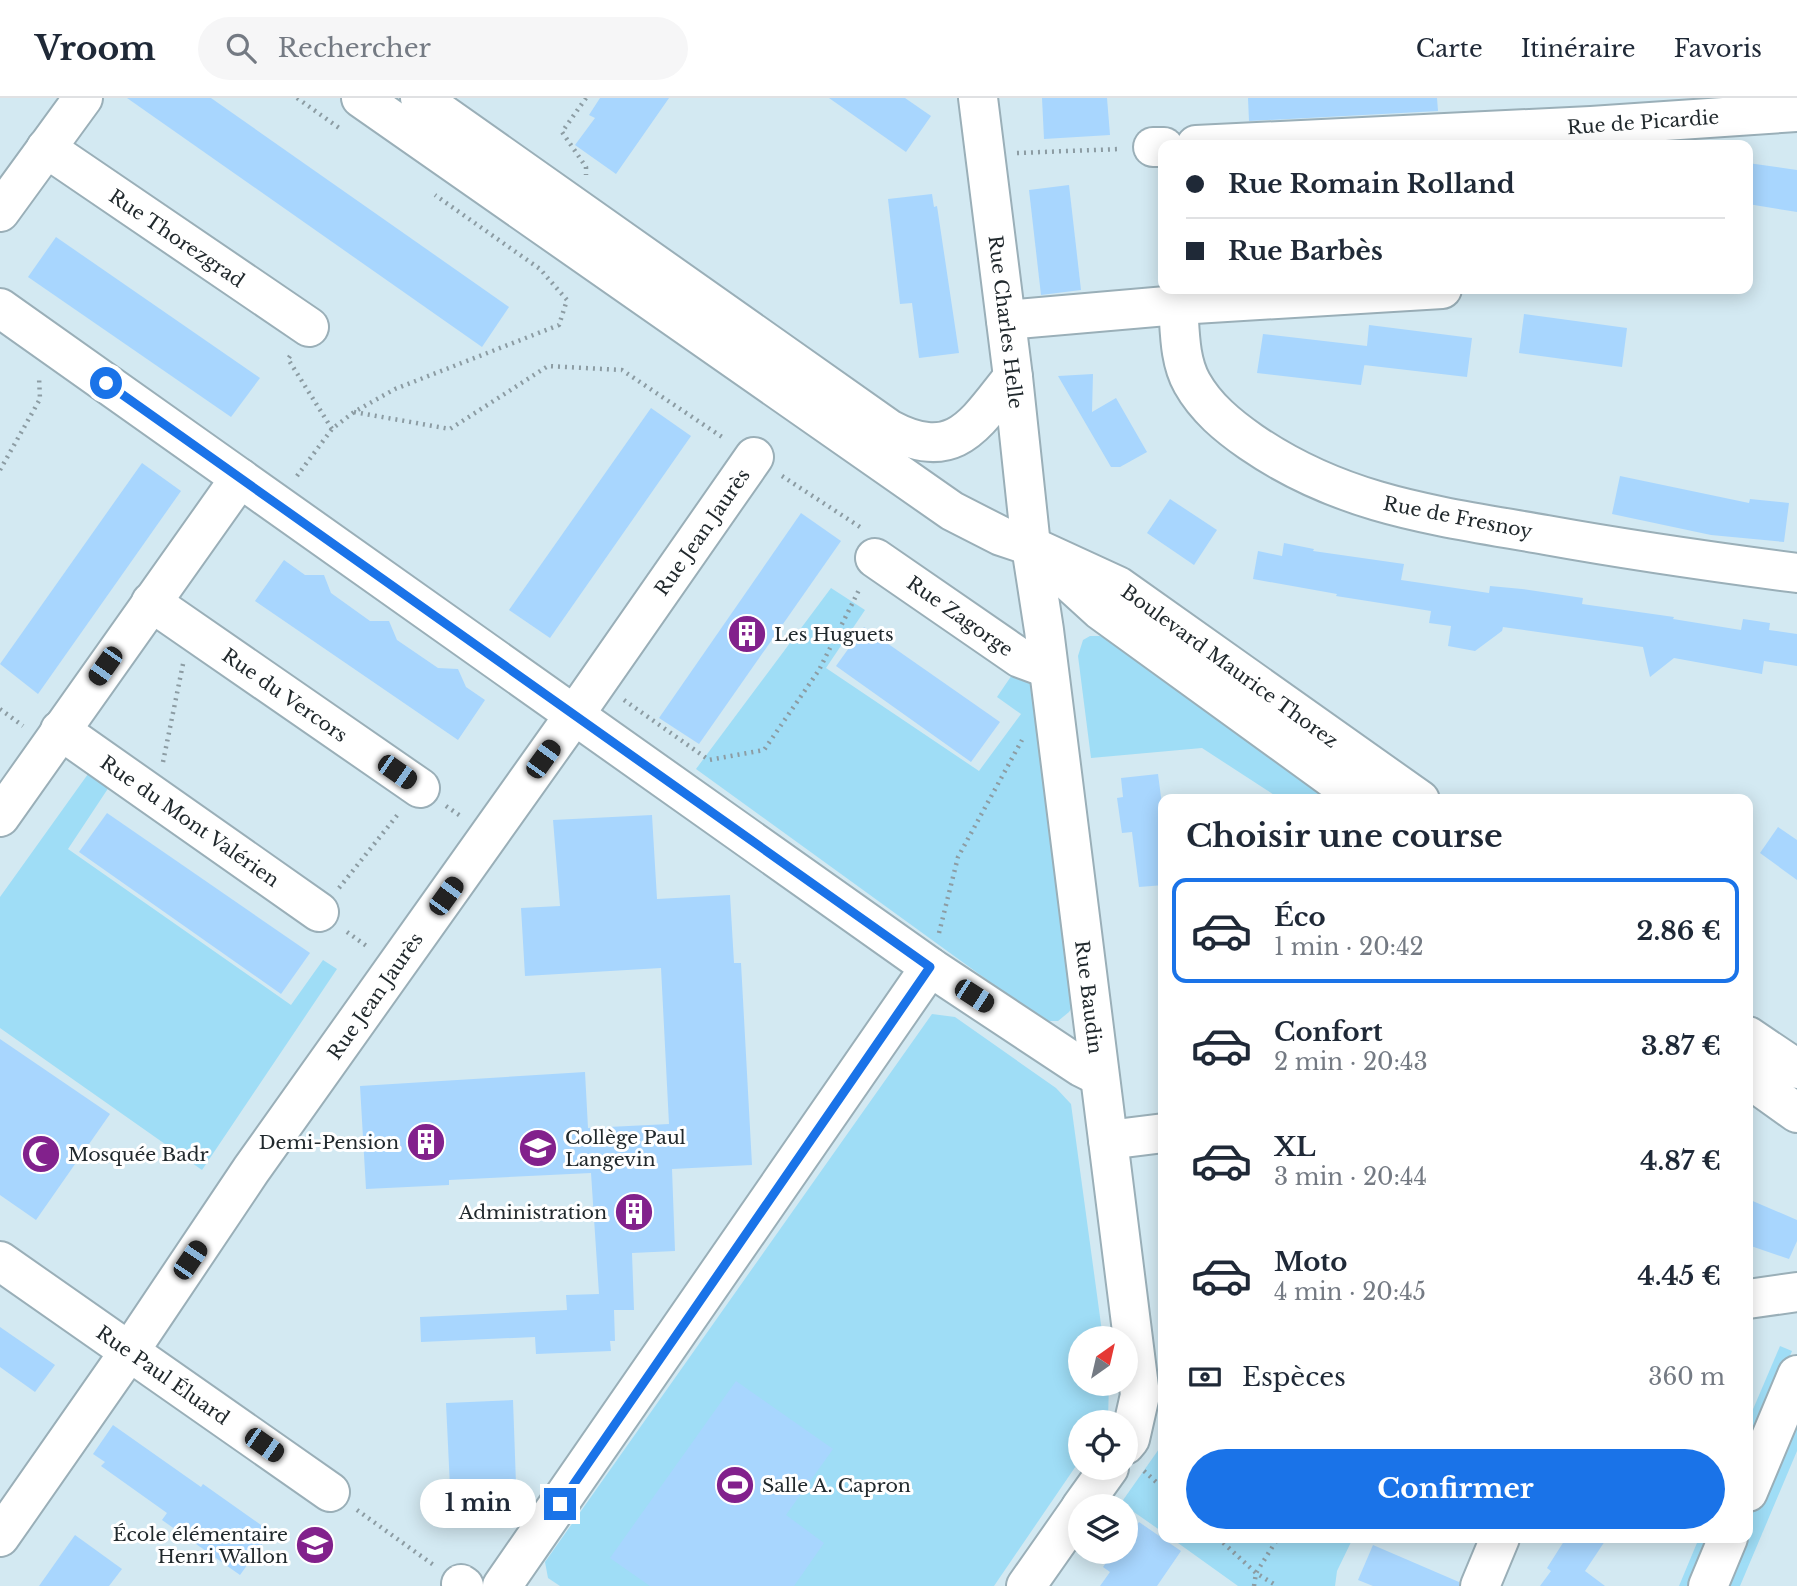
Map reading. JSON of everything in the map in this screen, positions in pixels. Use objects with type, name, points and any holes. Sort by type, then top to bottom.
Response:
[{"type":"street","points":[[0,212],[83,98]]},
{"type":"street","points":[[361,98],[951,511],[1001,536],[1031,546]]},
{"type":"street","points":[[421,98],[889,429],[911,440],[928,444],[954,438],[968,430],[1013,377]]},
{"type":"street","name":"Rue Charles Helle","points":[[978,98],[1031,546]]},
{"type":"street","name":"Rue de Picardie","points":[[1256,140],[1591,112],[1797,112]]},
{"type":"street","name":"Rue Thorezgrad","points":[[46,148],[309,327]]},
{"type":"street","points":[[1006,320],[1178,305],[1360,294]]},
{"type":"street","name":"Rue de Fresnoy","points":[[1178,305],[1182,352],[1190,380],[1205,402],[1233,429],[1304,474],[1353,494],[1405,510],[1653,554],[1797,573]]},
{"type":"street","points":[[0,308],[930,967],[1081,1067],[1099,1076]]},
{"type":"street","name":"Rue Jean Jaurès","points":[[0,1537],[251,1170],[754,457]]},
{"type":"street","points":[[0,817],[240,478]]},
{"type":"street","name":"Rue Baudin","points":[[1031,546],[1140,1395],[1137,1410]]},
{"type":"street","name":"Boulevard Maurice Thorez","points":[[1031,546],[1100,610],[1354,794]]},
{"type":"street","name":"Boulevard Maurice Thorez","points":[[1031,546],[1118,586],[1412,794]]},
{"type":"street","name":"Rue Zagorge","points":[[875,558],[1020,657],[1047,668]]},
{"type":"street","name":"Rue du Vercors","points":[[151,602],[420,788]]},
{"type":"street","name":"Rue du Mont Valérien","points":[[60,730],[319,912]]},
{"type":"street","points":[[502,1586],[930,967]]},
{"type":"street","points":[[1753,1039],[1797,1069]]},
{"type":"street","points":[[1753,1082],[1797,1113]]},
{"type":"street","points":[[1108,1140],[1158,1134]]},
{"type":"street","name":"Rue Paul Éluard","points":[[0,1261],[330,1492]]},
{"type":"street","points":[[1753,1297],[1797,1292]]},
{"type":"street","points":[[1753,1480],[1797,1375]]},
{"type":"street","points":[[1026,1586],[1068,1526]]},
{"type":"street","points":[[1480,1586],[1498,1543]]},
{"type":"street","points":[[1708,1586],[1726,1543]]},
{"type":"path","points":[[297,98],[352,137]]},
{"type":"path","points":[[985,154],[1158,147]]},
{"type":"path","points":[[276,503],[332,429],[354,411],[395,388],[559,325],[567,300],[540,269],[429,191]]},
{"type":"path","points":[[0,470],[40,399],[39,336]]},
{"type":"path","points":[[288,359],[332,429]]},
{"type":"path","points":[[354,411],[450,429],[548,366],[622,370],[862,529],[875,558],[819,670],[764,750],[709,760],[598,681]]},
{"type":"path","points":[[156,798],[190,629]]},
{"type":"path","points":[[930,967],[958,858],[1026,734]]},
{"type":"path","points":[[396,967],[319,912],[420,788],[489,836]]},
{"type":"path","points":[[330,1492],[462,1585]]},
{"type":"path","points":[[1223,1543],[1256,1573],[1278,1586]]},
{"type":"path","points":[[1254,1586],[1256,1573],[1275,1543]]},
{"type":"shaded area","points":[[831,588],[865,610],[826,668],[979,771],[1021,714],[997,697],[1016,669],[1032,680],[1077,999],[1069,1012],[1058,1021],[1044,1021],[696,769]]},
{"type":"shaded area","points":[[1090,636],[1100,636],[1109,641],[1336,794],[1273,794],[1202,748],[1091,758],[1078,656],[1083,640]]},
{"type":"shaded area","points":[[88,774],[109,787],[68,849],[291,1005],[323,960],[337,969],[202,1170],[0,1028],[0,897]]},
{"type":"shaded area","points":[[932,1014],[955,1017],[1056,1088],[1071,1104],[1101,1326],[1068,1326],[1068,1396],[1109,1396],[1108,1410],[1068,1410],[1068,1478],[994,1586],[560,1586],[548,1578],[545,1562]]},
{"type":"shaded area","points":[[1780,1346],[1792,1351],[1753,1448],[1753,1409]]},
{"type":"shaded area","points":[[1797,1405],[1797,1451],[1740,1586],[1722,1586],[1739,1543],[1753,1543],[1753,1510]]},
{"type":"shaded area","points":[[1158,1450],[1158,1529],[1138,1515],[1138,1494],[1127,1494]]},
{"type":"shaded area","points":[[1178,1543],[1351,1543],[1337,1571],[1335,1586],[1238,1586]]},
{"type":"shaded area","points":[[1697,1543],[1715,1543],[1696,1586],[1679,1586]]},
{"type":"building","points":[[127,98],[211,98],[509,307],[482,347]]},
{"type":"building","points":[[600,98],[669,98],[616,174],[575,145],[595,118],[589,115]]},
{"type":"building","points":[[829,98],[905,98],[931,116],[906,152]]},
{"type":"building","points":[[1042,98],[1107,98],[1110,135],[1044,139]]},
{"type":"building","points":[[1248,98],[1437,98],[1438,111],[1249,121]]},
{"type":"building","points":[[1753,164],[1797,170],[1797,212],[1753,205]]},
{"type":"building","points":[[1069,185],[1081,290],[1041,295],[1029,190]]},
{"type":"building","points":[[932,194],[934,207],[937,206],[959,353],[919,358],[912,303],[900,304],[888,199]]},
{"type":"building","points":[[56,237],[260,378],[231,417],[28,277]]},
{"type":"building","points":[[1524,314],[1627,328],[1622,367],[1519,353]]},
{"type":"building","points":[[1369,325],[1472,338],[1467,377],[1364,365],[1361,385],[1257,373],[1263,334],[1367,346]]},
{"type":"building","points":[[1093,374],[1092,412],[1116,398],[1147,452],[1120,467],[1111,467],[1058,376]]},
{"type":"building","points":[[651,408],[691,436],[550,638],[509,610]]},
{"type":"building","points":[[142,463],[181,491],[38,694],[0,664]]},
{"type":"building","points":[[1620,476],[1749,503],[1750,499],[1789,503],[1784,542],[1711,535],[1612,514]]},
{"type":"building","points":[[1170,499],[1217,530],[1194,565],[1147,533]]},
{"type":"building","name":"Les Huguets","points":[[801,513],[841,541],[699,744],[659,718]]},
{"type":"building","points":[[1284,543],[1314,549],[1313,551],[1404,564],[1401,580],[1489,593],[1490,586],[1522,589],[1583,598],[1582,604],[1741,630],[1743,619],[1770,623],[1769,630],[1797,634],[1797,666],[1764,661],[1762,674],[1674,658],[1650,677],[1643,647],[1503,627],[1502,631],[1475,651],[1448,646],[1451,626],[1429,623],[1431,611],[1253,579],[1258,551],[1282,556]]},
{"type":"building","points":[[284,560],[305,575],[324,575],[331,593],[370,621],[389,621],[397,640],[438,668],[458,669],[466,687],[485,700],[458,740],[255,601]]},
{"type":"building","points":[[864,627],[1000,722],[971,762],[836,666]]},
{"type":"building","points":[[1158,774],[1161,794],[1158,794],[1158,885],[1139,887],[1132,832],[1122,833],[1117,798],[1123,797],[1121,778]]},
{"type":"building","points":[[107,813],[310,953],[281,994],[79,852]]},
{"type":"building","points":[[652,815],[657,899],[730,895],[734,963],[741,963],[752,1165],[672,1169],[675,1251],[632,1253],[634,1310],[614,1310],[615,1341],[610,1341],[611,1351],[536,1354],[535,1337],[421,1342],[420,1317],[567,1310],[566,1295],[599,1294],[591,1173],[449,1180],[449,1185],[366,1189],[360,1086],[585,1072],[588,1128],[669,1124],[661,968],[525,976],[521,908],[560,906],[553,820]]},
{"type":"building","points":[[1778,827],[1797,840],[1797,880],[1760,853]]},
{"type":"building","name":"Mosquée Badr","points":[[0,1039],[110,1114],[36,1220],[0,1195]]},
{"type":"building","points":[[1753,1201],[1797,1220],[1797,1241],[1789,1259],[1753,1247]]},
{"type":"building","points":[[0,1327],[55,1365],[35,1392],[0,1367]]},
{"type":"building","name":"Salle A. Capron","points":[[736,1381],[833,1449],[786,1515],[824,1543],[794,1586],[650,1586],[610,1558]]},
{"type":"building","points":[[513,1400],[516,1484],[450,1487],[446,1403]]},
{"type":"building","points":[[113,1425],[271,1532],[240,1575],[162,1520],[167,1513],[101,1466],[105,1462],[93,1454]]},
{"type":"building","points":[[1139,1522],[1158,1535],[1158,1543],[1169,1543],[1181,1551],[1157,1586],[1100,1586],[1110,1572],[1103,1567],[1105,1564],[1138,1564]]},
{"type":"building","points":[[75,1535],[122,1569],[109,1586],[39,1586]]},
{"type":"building","points":[[1563,1543],[1604,1543],[1585,1571],[1605,1586],[1540,1586],[1551,1571],[1547,1568]]},
{"type":"building","points":[[1373,1545],[1459,1582],[1459,1586],[1373,1586],[1358,1580]]},
{"type":"place","name":"Les Huguets","points":[[747,634]]},
{"type":"place","name":"Demi-Pension","points":[[426,1142]]},
{"type":"place","name":"Collège Paul Langevin","points":[[538,1148]]},
{"type":"place","name":"Mosquée Badr","points":[[41,1154]]},
{"type":"place","name":"Administration","points":[[634,1212]]},
{"type":"place","name":"Salle A. Capron","points":[[735,1485]]},
{"type":"place","name":"École élémentaire Henri Wallon","points":[[315,1545]]},
{"type":"route","points":[[106,383],[930,967],[560,1504]]}]
